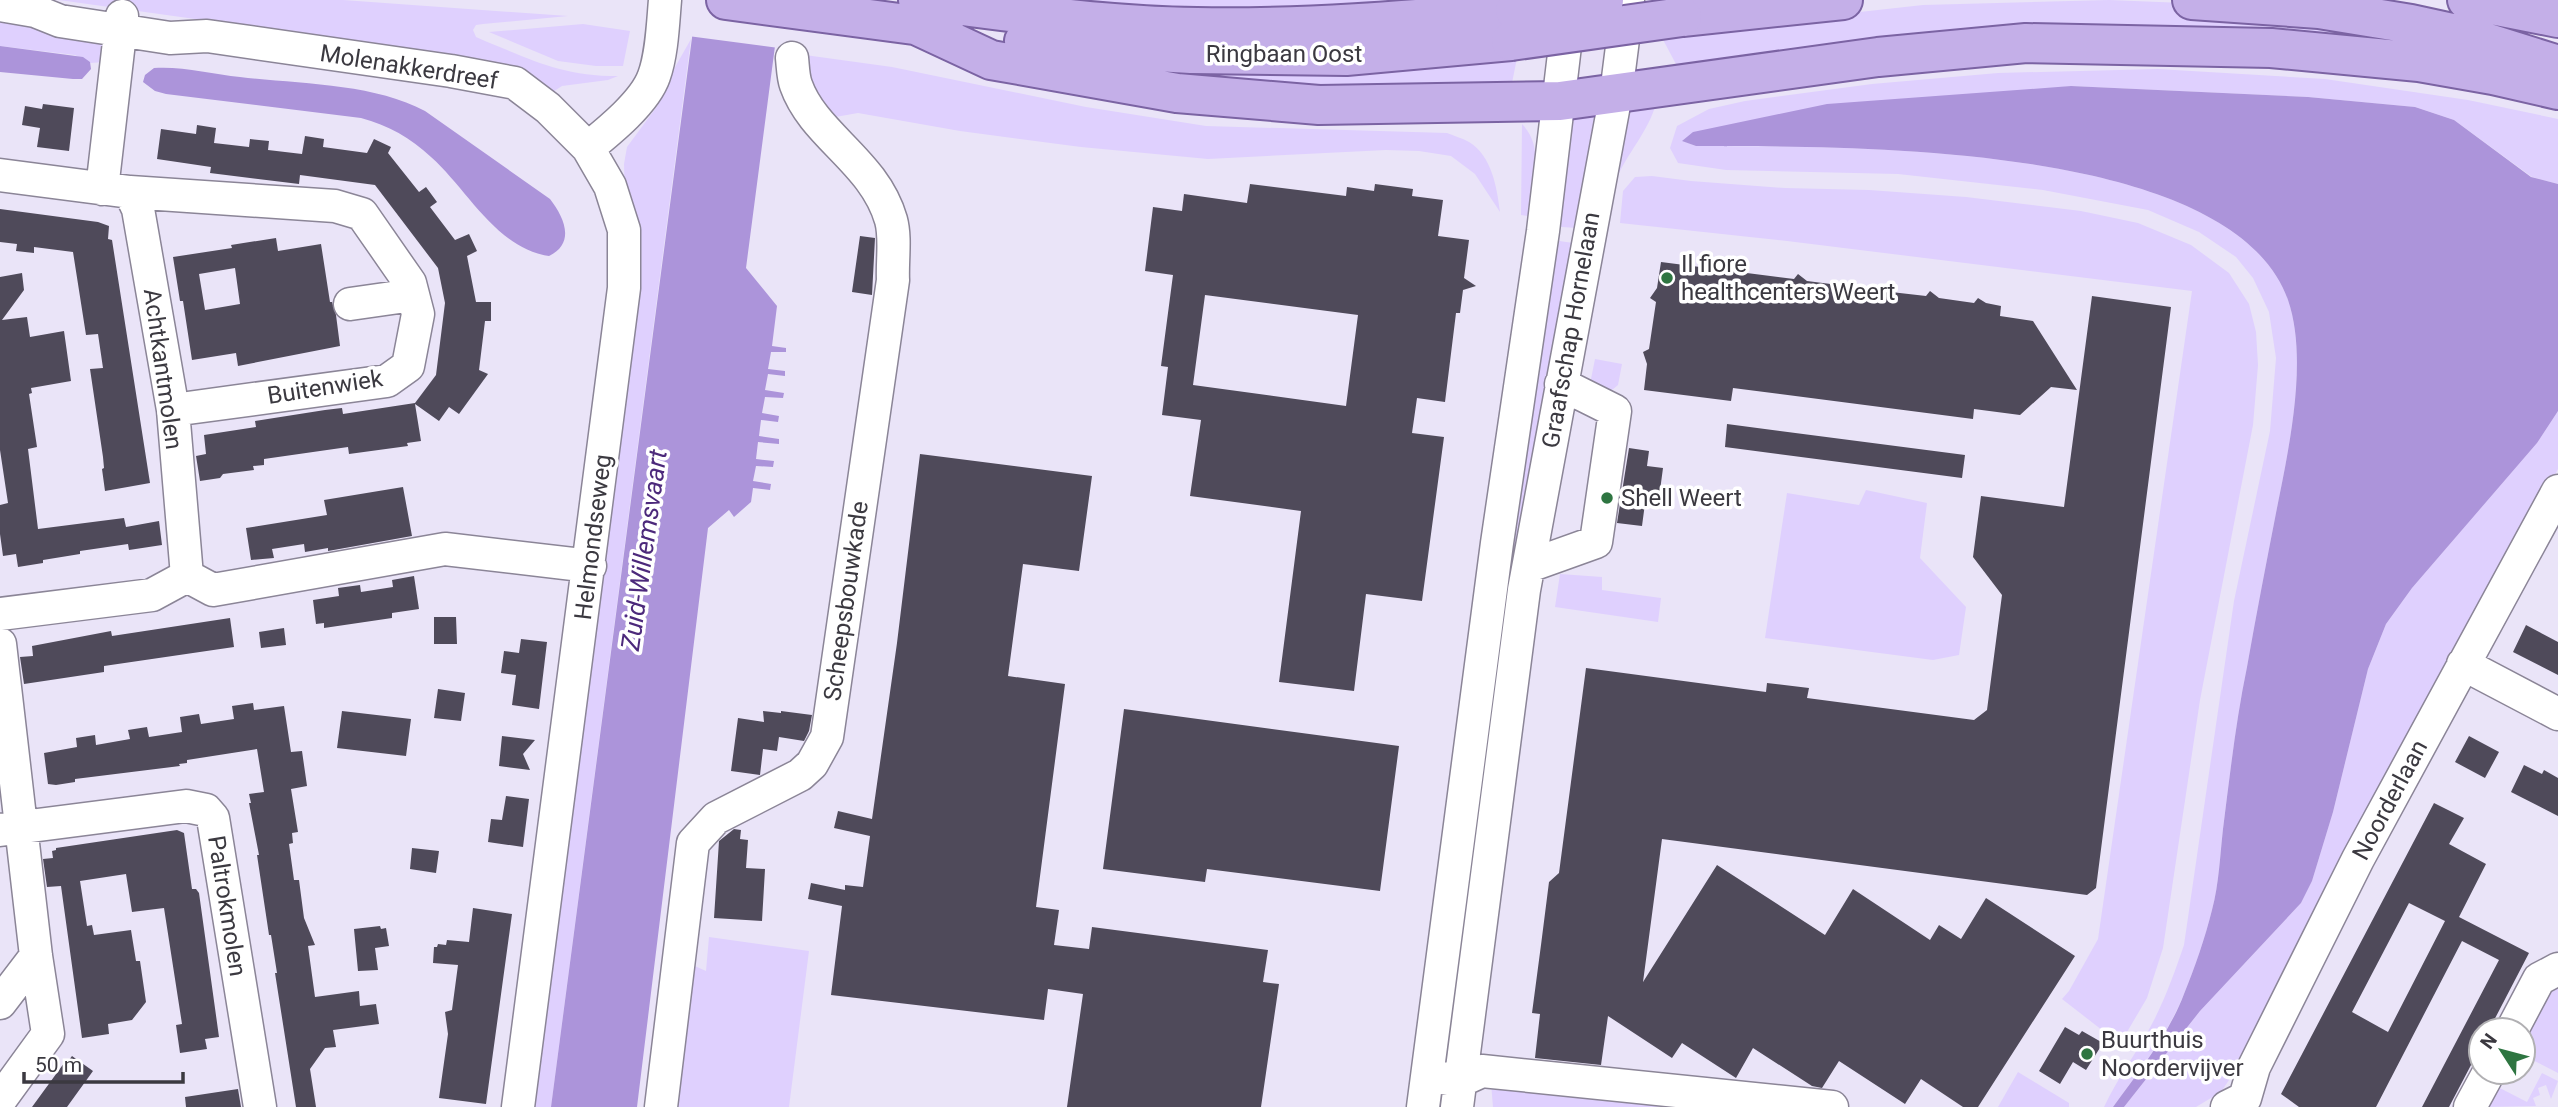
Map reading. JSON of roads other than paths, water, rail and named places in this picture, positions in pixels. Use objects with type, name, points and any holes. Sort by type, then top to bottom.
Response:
[{"type":"main road","name":"Ringbaan Oost","points":[[726,0],[929,8],[1057,46],[1191,54],[1346,56],[1513,26],[1604,0]]},
{"type":"main road","points":[[929,8],[995,0]]},
{"type":"main road","name":"Ringbaan Oost","points":[[1513,26],[1682,18],[1843,0]]},
{"type":"main road","points":[[2192,0],[2319,9],[2411,24],[2466,36],[2558,65]]},
{"type":"main road","points":[[2467,0],[2558,18]]},
{"type":"main road","points":[[929,8],[991,60],[1177,93],[1319,105],[1559,101],[1878,57],[2026,44],[2271,48],[2418,62],[2558,90]]},
{"type":"street","points":[[588,148],[609,131],[642,96],[654,76],[665,0]]},
{"type":"street","name":"Graafschap Hornelaan","points":[[1423,1107],[1559,101],[1570,0]]},
{"type":"street","name":"Graafschap Hornelaan","points":[[1458,1094],[1529,566],[1616,94],[1628,0]]},
{"type":"street","name":"Molenakkerdreef","points":[[0,5],[35,11],[60,21],[122,23],[170,38],[207,36],[451,71],[515,83],[548,108],[588,148]]},
{"type":"street","name":"Achtkantmolen","points":[[122,23],[116,190],[138,209],[173,410],[187,576]]},
{"type":"street","name":"Scheepsbouwkade","points":[[661,1107],[693,843],[716,818],[800,775],[812,764],[827,737],[892,280],[892,223],[879,189],[850,153],[810,112],[796,84],[792,58]]},
{"type":"street","name":"Helmondseweg","points":[[518,1107],[624,288],[624,230],[610,186],[588,148]]},
{"type":"street","points":[[0,175],[116,190]]},
{"type":"street","name":"Buitenwiek","points":[[116,190],[335,206],[362,214],[410,283],[418,314],[408,366],[387,381],[173,410]]},
{"type":"street","points":[[350,304],[413,295]]},
{"type":"street","points":[[1529,566],[1596,542],[1615,411],[1561,384]]},
{"type":"street","name":"Noorderlaan","points":[[2241,1104],[2254,1067],[2346,883],[2558,491]]},
{"type":"street","points":[[0,614],[152,595],[187,576],[213,590],[445,549],[590,566]]},
{"type":"street","points":[[0,645],[11,829],[48,1034],[0,1100]]},
{"type":"street","points":[[1482,656],[1515,660]]},
{"type":"street","points":[[2463,664],[2558,714]]},
{"type":"street","name":"Paltrokmolen","points":[[11,829],[186,806],[206,810],[213,818],[260,1107]]},
{"type":"street","points":[[1447,926],[1480,929]]},
{"type":"street","points":[[0,1003],[36,956]]},
{"type":"street","points":[[2519,1016],[2539,979],[2558,969]]},
{"type":"street","points":[[1427,1076],[1458,1094],[1482,1072],[1832,1107]]},
{"type":"street","points":[[2470,1107],[2481,1086]]},
{"type":"water","name":"Zuid-Willemsvaart","points":[[697,0],[781,0],[746,268],[777,306],[772,346],[786,348],[786,352],[771,352],[768,369],[785,371],[785,376],[768,374],[765,390],[784,393],[783,398],[765,397],[762,413],[779,416],[778,422],[761,420],[759,436],[779,439],[779,444],[758,442],[756,459],[774,461],[773,467],[756,466],[753,481],[771,484],[770,490],[753,488],[751,502],[734,517],[729,510],[708,528],[637,1107],[551,1107]]},
{"type":"water","points":[[0,46],[83,57],[90,62],[91,69],[82,79],[0,72]]},
{"type":"water","points":[[154,68],[186,69],[335,86],[405,102],[425,111],[550,199],[563,222],[563,244],[549,256],[530,251],[513,242],[484,216],[445,170],[423,150],[381,124],[361,118],[166,94],[155,91],[143,82],[145,75]]},
{"type":"water","points":[[2071,86],[2308,97],[2415,107],[2454,120],[2531,177],[2558,184],[2558,411],[2537,443],[2412,588],[2386,624],[2368,669],[2333,812],[2312,881],[2301,903],[2200,1011],[2124,1107],[2113,1107],[2170,1024],[2200,952],[2214,900],[2240,707],[2286,463],[2294,406],[2297,350],[2288,300],[2252,247],[2191,208],[2113,181],[2024,163],[1930,153],[1840,148],[1696,146],[1682,141],[1693,132],[1827,104]]},
{"type":"place","name":"Il fiore healthcenters Weert","points":[[1667,278]]},
{"type":"place","name":"Shell Weert","points":[[1607,498]]},
{"type":"place","name":"Buurthuis Noordervijver","points":[[2087,1054]]}]
